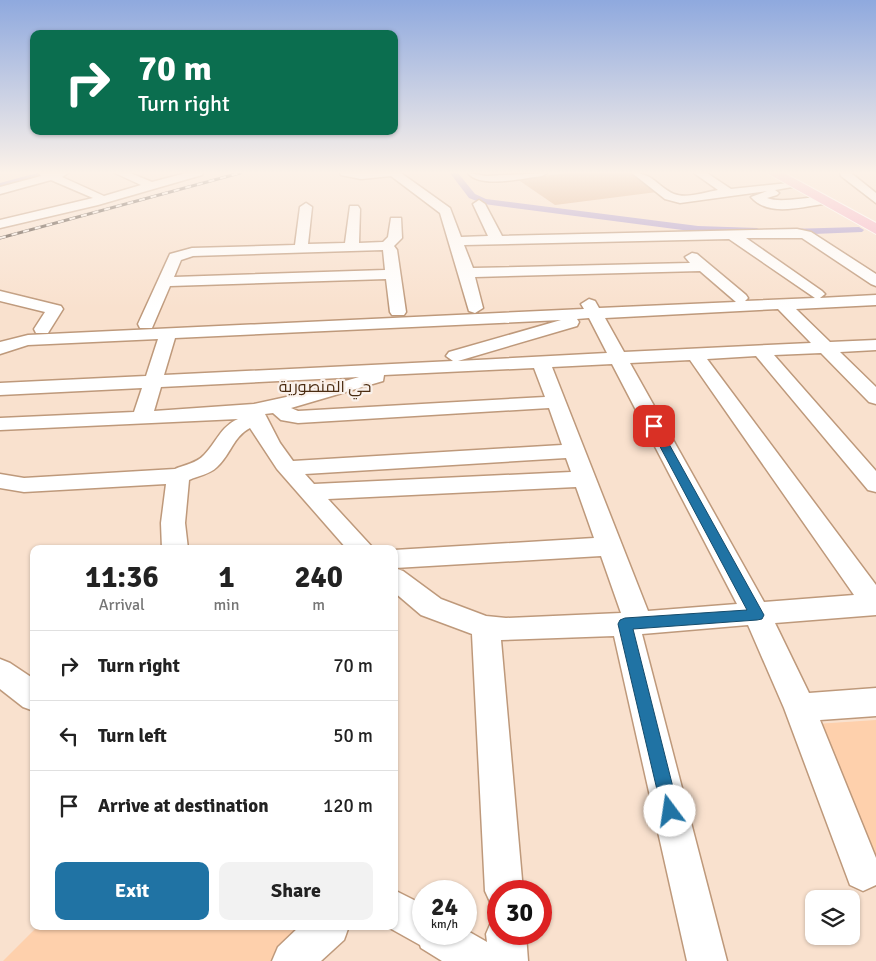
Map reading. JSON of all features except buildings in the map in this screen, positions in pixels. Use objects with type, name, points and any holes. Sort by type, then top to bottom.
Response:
[{"type":"main road","points":[[856,218],[876,229]]},
{"type":"street","points":[[0,224],[26,218]]},
{"type":"street","points":[[301,248],[305,218]]},
{"type":"street","points":[[352,246],[354,218]]},
{"type":"street","points":[[449,218],[467,274],[475,308]]},
{"type":"street","points":[[487,218],[497,240]]},
{"type":"street","points":[[146,324],[175,257],[185,253],[387,246],[395,238],[396,221]]},
{"type":"street","points":[[457,241],[797,233],[806,235],[876,280]]},
{"type":"street","points":[[731,234],[816,294]]},
{"type":"street","points":[[669,236],[740,298]]},
{"type":"street","points":[[387,246],[390,250],[398,312]]},
{"type":"street","points":[[467,274],[703,267]]},
{"type":"street","points":[[164,282],[393,274]]},
{"type":"street","points":[[0,338],[8,333],[42,329],[475,308],[593,312],[740,298],[876,292]]},
{"type":"street","points":[[0,296],[55,309],[42,329]]},
{"type":"street","points":[[0,350],[15,342],[28,340],[876,300]]},
{"type":"street","points":[[782,304],[825,347],[868,382],[876,398]]},
{"type":"street","points":[[593,312],[757,615],[800,708],[863,872]]},
{"type":"street","points":[[2,427],[142,417],[255,414],[408,368],[466,353],[572,321],[593,312]]},
{"type":"street","points":[[142,417],[168,334]]},
{"type":"street","points":[[0,389],[876,345]]},
{"type":"street","points":[[760,350],[876,485]]},
{"type":"street","points":[[694,353],[876,604]]},
{"type":"street","points":[[541,361],[611,546],[632,623],[707,961]]},
{"type":"street","points":[[280,407],[284,414],[298,417],[556,402]]},
{"type":"street","points":[[255,414],[266,438],[289,468],[308,492],[358,545]]},
{"type":"street","points":[[0,481],[24,484],[178,476],[206,465],[212,460],[226,436],[255,414]]},
{"type":"street","points":[[289,468],[574,451]]},
{"type":"street","points":[[175,545],[173,523],[178,476]]},
{"type":"street","points":[[308,492],[584,478]]},
{"type":"street","points":[[398,559],[611,546]]},
{"type":"street","points":[[398,581],[431,607],[456,618],[486,627],[528,630],[757,615],[876,604]]},
{"type":"street","points":[[486,627],[503,880]]},
{"type":"street","points":[[0,672],[30,694]]},
{"type":"street","points":[[800,708],[876,702]]},
{"type":"street","points":[[398,911],[412,920]]},
{"type":"street","points":[[292,961],[326,930]]},
{"type":"street","points":[[453,945],[480,961]]},
{"type":"street","points":[[507,945],[508,961]]},
{"type":"shaded area","points":[[876,720],[876,867],[816,724]]},
{"type":"shaded area","points":[[34,930],[310,930],[275,961],[3,961]]},
{"type":"waterway","points":[[613,218],[698,229],[757,231]]},
{"type":"waterway","points":[[789,232],[859,230]]},
{"type":"railway","points":[[0,238],[74,218]]},
{"type":"district","name":"حي المنصورية","points":[[325,387]]},
{"type":"route","points":[[654,426],[757,615],[625,624],[670,811]]}]
